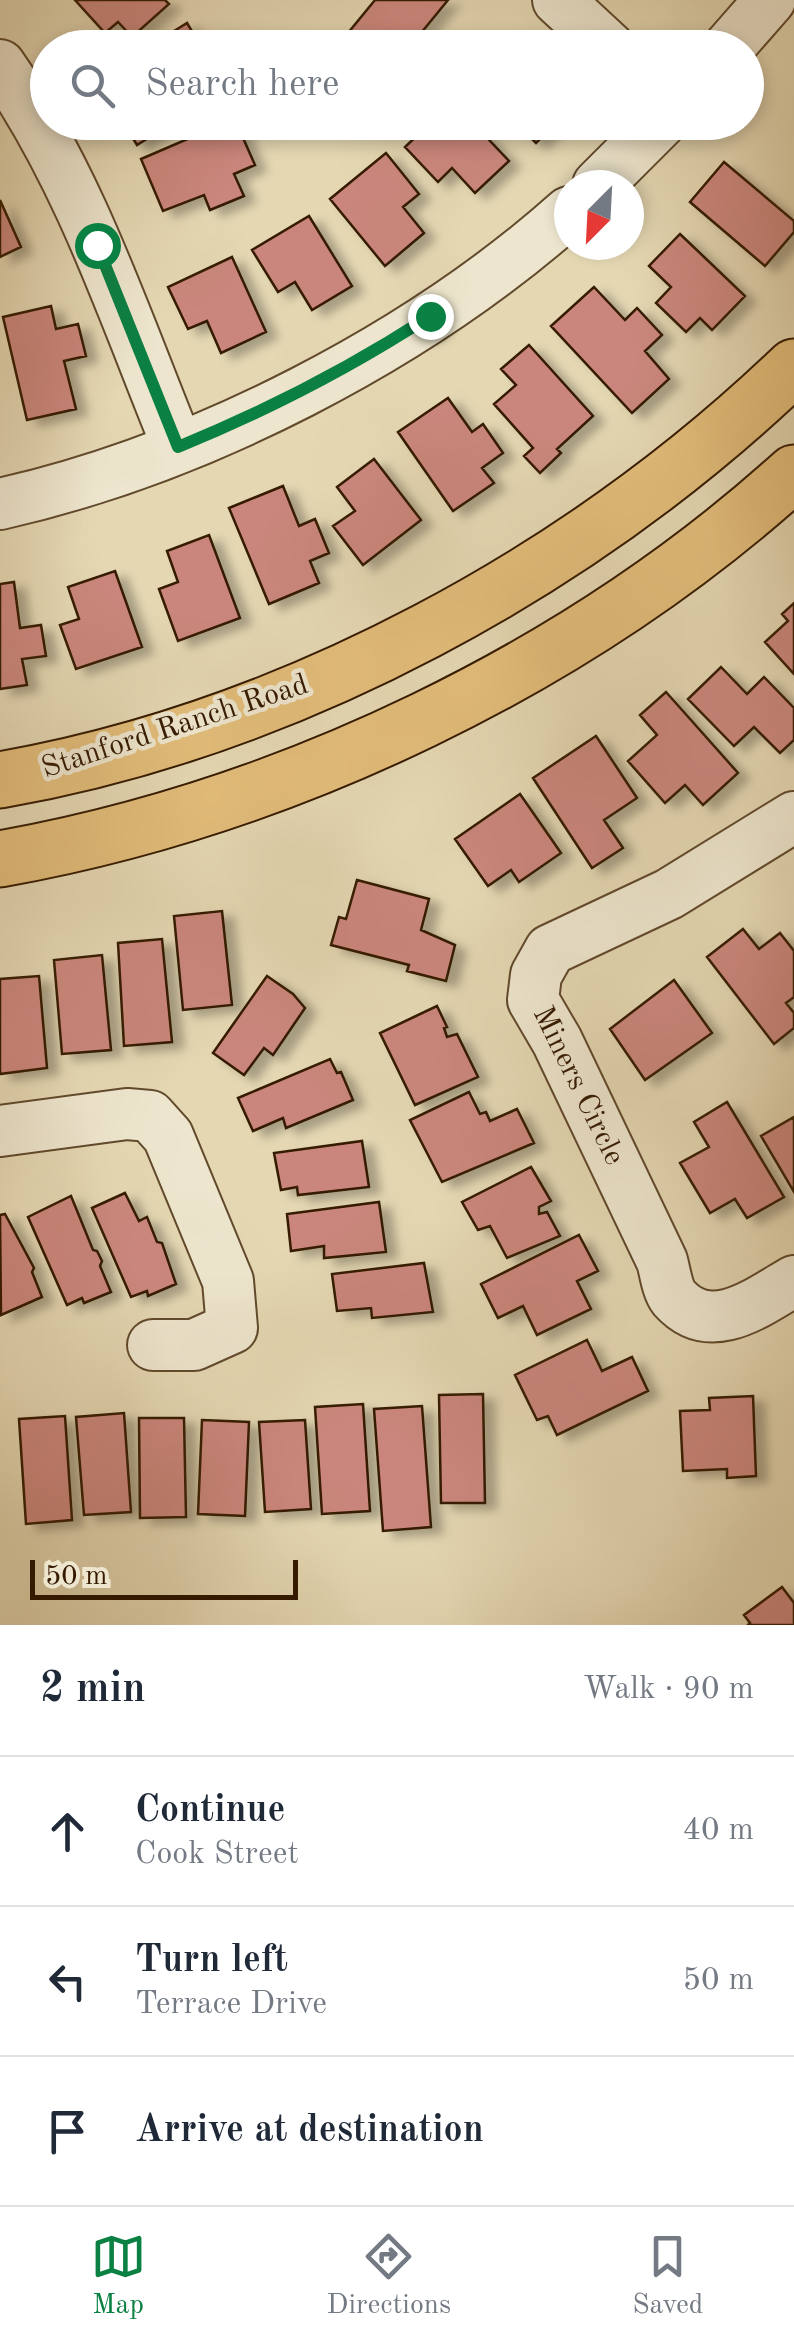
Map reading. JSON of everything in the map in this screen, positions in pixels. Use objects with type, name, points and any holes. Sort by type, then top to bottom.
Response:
[{"type":"main road","name":"Stanford Ranch Road","points":[[0,780],[98,757],[252,709],[361,662],[468,609],[532,571],[662,481],[794,367]]},
{"type":"main road","points":[[0,858],[117,833],[270,784],[361,749],[436,713],[552,649],[644,590],[794,472]]},
{"type":"street","points":[[558,0],[590,30]]},
{"type":"street","points":[[744,30],[770,0]]},
{"type":"street","points":[[0,65],[30,114]]},
{"type":"street","points":[[45,140],[97,245],[178,447]]},
{"type":"street","points":[[613,170],[643,140]]},
{"type":"street","points":[[0,504],[100,475],[235,424],[372,354],[498,268],[554,224]]},
{"type":"street","name":"Miners Circle","points":[[794,817],[670,894],[550,950],[536,975],[533,1000],[558,1041],[662,1260],[673,1296],[698,1314],[730,1317],[794,1281]]},
{"type":"street","points":[[0,1131],[127,1114],[150,1116],[168,1136],[228,1280],[232,1328],[194,1344],[153,1345]]},
{"type":"building","points":[[75,0],[165,0],[169,4],[140,30],[125,30],[118,22],[102,30]]},
{"type":"building","points":[[375,0],[448,0],[423,30],[350,30]]},
{"type":"building","points":[[185,140],[244,140],[255,165],[234,174],[244,196],[210,210],[204,195],[163,211],[141,159]]},
{"type":"building","points":[[412,140],[489,140],[509,161],[475,193],[452,168],[438,182],[405,147]]},
{"type":"building","points":[[386,153],[419,194],[403,207],[424,233],[385,266],[330,199]]},
{"type":"building","points":[[724,162],[794,221],[794,232],[765,266],[690,202]]},
{"type":"building","points":[[0,200],[21,247],[0,257]]},
{"type":"building","points":[[309,216],[352,286],[312,310],[295,282],[278,292],[252,250]]},
{"type":"building","points":[[680,234],[745,296],[712,330],[700,318],[686,332],[656,303],[671,287],[649,266]]},
{"type":"building","points":[[232,257],[266,332],[221,353],[207,321],[188,329],[168,287]]},
{"type":"building","points":[[594,287],[625,320],[637,308],[662,335],[645,351],[669,379],[632,413],[551,326]]},
{"type":"building","points":[[51,306],[56,329],[78,324],[86,356],[64,361],[76,409],[27,420],[3,317]]},
{"type":"building","points":[[529,345],[593,416],[557,449],[561,453],[540,473],[524,456],[533,448],[494,404],[516,385],[501,369]]},
{"type":"building","points":[[448,398],[472,432],[483,424],[503,453],[482,468],[494,483],[453,511],[398,432]]},
{"type":"building","points":[[374,459],[421,520],[363,565],[333,526],[355,511],[337,487]]},
{"type":"building","points":[[283,486],[299,526],[315,519],[329,553],[310,561],[319,583],[269,604],[229,508]]},
{"type":"building","points":[[209,535],[240,618],[178,641],[159,589],[178,582],[167,551]]},
{"type":"building","points":[[115,571],[142,647],[76,669],[60,625],[79,619],[68,587]]},
{"type":"building","points":[[14,582],[20,628],[41,625],[46,656],[22,659],[27,685],[0,689],[0,584]]},
{"type":"building","points":[[794,603],[794,674],[765,642],[788,621],[782,614]]},
{"type":"building","points":[[721,667],[747,694],[764,677],[794,708],[794,740],[780,753],[754,727],[734,746],[688,699]]},
{"type":"building","points":[[666,692],[738,773],[703,805],[685,785],[665,803],[628,761],[657,735],[640,715]]},
{"type":"building","points":[[596,736],[637,798],[604,820],[623,848],[592,868],[533,778]]},
{"type":"building","points":[[520,794],[561,853],[519,882],[511,870],[488,886],[455,839]]},
{"type":"building","points":[[357,880],[429,899],[421,930],[455,945],[446,981],[407,971],[409,965],[331,945],[339,917],[346,919]]},
{"type":"building","points":[[222,911],[232,1005],[183,1010],[174,916]]},
{"type":"building","points":[[743,929],[759,949],[780,933],[794,951],[794,997],[786,1003],[794,1013],[794,1028],[774,1044],[707,957]]},
{"type":"building","points":[[162,939],[172,1042],[124,1046],[118,943]]},
{"type":"building","points":[[102,955],[111,1050],[62,1054],[54,960]]},
{"type":"building","points":[[39,976],[47,1068],[0,1074],[0,979]]},
{"type":"building","points":[[267,976],[305,1008],[273,1055],[264,1048],[244,1075],[213,1053]]},
{"type":"building","points":[[674,980],[712,1033],[645,1080],[610,1029]]},
{"type":"building","points":[[437,1006],[447,1027],[447,1037],[457,1034],[478,1077],[415,1105],[380,1033]]},
{"type":"building","points":[[330,1059],[337,1073],[341,1072],[353,1100],[286,1128],[283,1118],[253,1131],[238,1098]]},
{"type":"building","points":[[469,1092],[480,1114],[486,1112],[490,1121],[517,1109],[534,1143],[442,1182],[410,1120]]},
{"type":"building","points":[[727,1102],[784,1197],[747,1218],[735,1199],[710,1213],[680,1163],[709,1147],[694,1122]]},
{"type":"building","points":[[794,1117],[794,1192],[761,1136]]},
{"type":"building","points":[[362,1141],[369,1187],[298,1195],[297,1187],[281,1190],[274,1153]]},
{"type":"building","points":[[531,1167],[551,1201],[539,1207],[539,1214],[547,1212],[560,1236],[507,1258],[490,1226],[478,1230],[462,1202]]},
{"type":"building","points":[[125,1193],[139,1221],[147,1217],[157,1242],[162,1243],[176,1284],[148,1296],[147,1291],[131,1297],[92,1208]]},
{"type":"building","points":[[71,1196],[93,1250],[102,1261],[100,1266],[111,1292],[67,1305],[28,1217]]},
{"type":"building","points":[[379,1202],[386,1252],[324,1258],[324,1246],[291,1251],[287,1214]]},
{"type":"building","points":[[5,1214],[34,1268],[42,1297],[1,1315],[0,1215]]},
{"type":"building","points":[[579,1235],[598,1271],[577,1281],[591,1309],[537,1335],[523,1306],[498,1318],[481,1284]]},
{"type":"building","points":[[424,1263],[433,1312],[372,1318],[371,1308],[337,1311],[332,1274]]},
{"type":"building","points":[[587,1340],[602,1371],[632,1357],[648,1391],[557,1435],[548,1416],[537,1420],[515,1375]]},
{"type":"building","points":[[483,1394],[485,1503],[441,1503],[439,1395]]},
{"type":"building","points":[[753,1396],[756,1476],[727,1478],[727,1469],[683,1471],[680,1411],[710,1410],[709,1398]]},
{"type":"building","points":[[363,1404],[370,1511],[322,1514],[315,1407]]},
{"type":"building","points":[[422,1406],[431,1527],[383,1531],[374,1409]]},
{"type":"building","points":[[124,1413],[131,1512],[84,1515],[76,1417]]},
{"type":"building","points":[[65,1416],[72,1520],[26,1524],[19,1419]]},
{"type":"building","points":[[139,1418],[184,1418],[186,1517],[140,1518]]},
{"type":"building","points":[[202,1420],[249,1422],[245,1516],[198,1514]]},
{"type":"building","points":[[305,1420],[311,1509],[265,1512],[259,1422]]},
{"type":"building","points":[[782,1587],[794,1603],[794,1625],[748,1625],[744,1615]]},
{"type":"route","points":[[97,245],[178,447],[235,424],[372,354],[430,316]]}]
